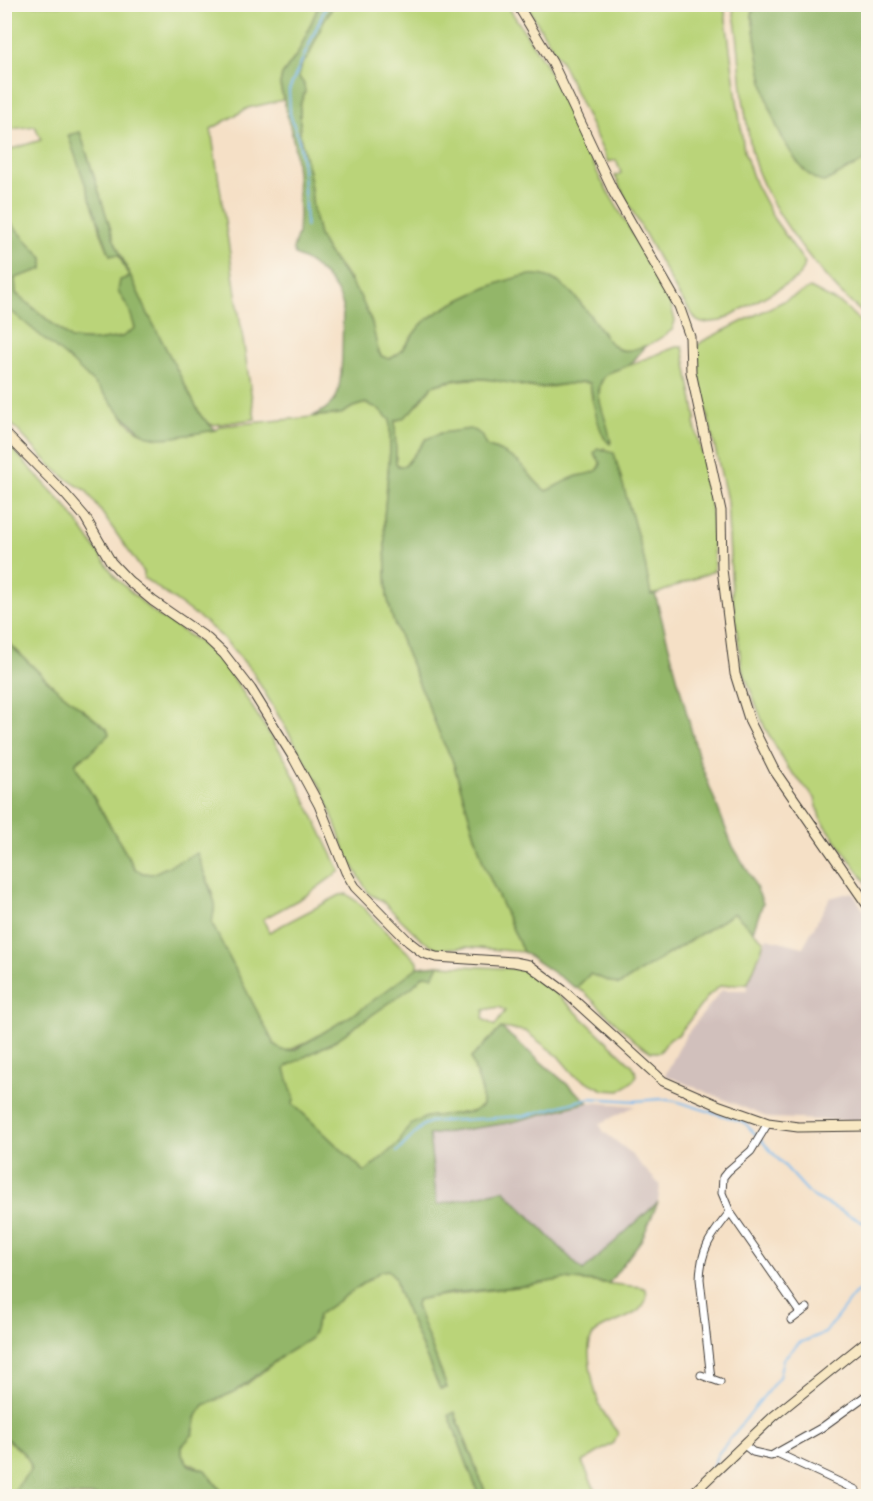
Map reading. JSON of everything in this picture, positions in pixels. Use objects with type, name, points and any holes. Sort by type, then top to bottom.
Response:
[{"type":"street","points":[[517,4],[552,62],[614,193],[680,306],[690,338],[691,372],[721,511],[722,569],[735,674],[750,722],[774,770],[868,906]]},
{"type":"street","points":[[4,432],[85,517],[111,562],[129,581],[153,601],[208,639],[224,654],[251,689],[293,757],[319,805],[346,872],[355,887],[409,942],[423,952],[436,957],[529,965],[558,986],[663,1081],[720,1106],[768,1123],[798,1127],[868,1126]]},
{"type":"street","points":[[768,1123],[751,1151],[723,1177],[722,1193],[730,1212],[800,1313]]},
{"type":"street","points":[[711,1379],[700,1266],[709,1240],[730,1212]]},
{"type":"street","points":[[790,1320],[807,1308]]},
{"type":"street","points":[[690,1497],[774,1416],[866,1342],[868,1354]]},
{"type":"street","points":[[701,1376],[720,1382]]},
{"type":"street","points":[[744,1445],[753,1452],[765,1456],[777,1453],[821,1428],[868,1394]]},
{"type":"street","points":[[777,1453],[856,1490]]},
{"type":"shaded area","points":[[852,892],[868,917],[868,1118],[855,1121],[769,1118],[665,1075],[686,1035],[722,990],[747,990],[767,938],[803,947],[830,898]]},
{"type":"shaded area","points":[[588,1102],[635,1106],[599,1124],[604,1132],[626,1149],[660,1185],[658,1202],[583,1271],[504,1190],[436,1205],[428,1135],[509,1123]]},
{"type":"green space","points":[[5,5],[319,5],[298,53],[282,75],[280,85],[283,100],[248,108],[211,129],[255,419],[213,425],[201,416],[148,314],[114,240],[80,132],[101,233],[110,255],[119,255],[129,277],[123,296],[134,319],[135,328],[122,337],[96,341],[71,339],[16,293],[15,278],[43,269],[43,258],[5,217],[5,151],[41,140],[35,126],[5,130]]},
{"type":"green space","points":[[319,5],[334,5],[324,20],[308,58],[302,63],[299,77],[304,84],[305,92],[300,105],[300,137],[309,172],[319,236],[327,251],[360,296],[372,323],[381,356],[389,359],[395,356],[423,323],[445,308],[505,281],[531,275],[553,279],[562,285],[579,301],[608,340],[618,349],[632,350],[645,346],[632,362],[608,374],[600,383],[600,400],[608,427],[610,444],[599,425],[590,383],[582,382],[538,388],[486,379],[468,378],[448,381],[432,386],[413,410],[395,421],[398,466],[405,466],[426,439],[441,433],[470,429],[481,435],[486,446],[503,452],[518,462],[546,491],[574,477],[598,470],[601,463],[594,453],[598,448],[614,453],[644,559],[651,595],[655,594],[699,759],[732,845],[751,876],[763,903],[753,931],[734,913],[619,985],[590,974],[576,988],[523,952],[484,865],[452,759],[393,620],[387,596],[384,518],[390,450],[390,420],[379,409],[366,403],[341,414],[313,416],[330,405],[338,392],[343,306],[336,290],[325,276],[311,264],[295,255],[293,249],[298,233],[297,174],[294,143],[280,85],[282,75],[298,53]]},
{"type":"green space","points":[[334,5],[507,5],[545,63],[601,180],[653,268],[671,305],[675,321],[672,330],[641,348],[621,350],[607,340],[593,319],[557,281],[516,279],[463,298],[437,312],[420,326],[394,357],[389,359],[381,356],[350,280],[327,251],[319,236],[309,172],[300,137],[300,105],[305,92],[299,77],[302,63],[308,57],[324,20]]},
{"type":"green space","points":[[526,5],[724,5],[744,151],[755,183],[774,219],[805,263],[796,279],[721,321],[702,323],[697,321],[678,294],[628,203],[615,176],[621,173],[616,160],[608,162],[562,63]]},
{"type":"green space","points":[[732,5],[754,5],[752,16],[758,54],[824,182],[868,159],[868,317],[837,289],[806,253],[779,214],[760,177],[748,132],[742,93],[737,29]]},
{"type":"green space","points":[[754,5],[868,5],[868,159],[824,182],[815,179],[797,162],[782,137],[768,102],[755,38],[752,16]]},
{"type":"green space","points":[[80,132],[114,240],[148,314],[201,416],[215,430],[175,437],[158,438],[145,435],[119,412],[103,392],[72,362],[5,306],[5,217],[43,258],[43,269],[15,278],[16,294],[71,339],[96,341],[122,337],[135,328],[129,309],[118,291],[120,280],[129,277],[119,255],[110,255],[68,135]]},
{"type":"green space","points":[[810,288],[843,305],[868,329],[868,885],[820,818],[815,798],[788,768],[765,728],[742,668],[732,594],[727,500],[701,387],[697,350],[698,345],[703,341]]},
{"type":"green space","points":[[4,306],[67,357],[102,391],[134,428],[147,435],[173,437],[215,430],[221,426],[341,414],[366,403],[379,409],[390,420],[390,450],[384,518],[387,596],[393,620],[452,759],[484,865],[523,952],[466,947],[439,949],[423,941],[381,900],[369,894],[347,856],[323,791],[252,671],[222,637],[205,622],[144,578],[144,573],[86,490],[52,467],[5,418]]},
{"type":"green space","points":[[676,347],[683,347],[696,418],[694,423],[706,468],[712,518],[714,571],[651,596],[644,559],[614,454],[604,448],[598,470],[591,474],[577,476],[546,491],[514,459],[486,446],[481,435],[426,439],[405,466],[401,467],[396,464],[395,421],[412,411],[432,386],[466,379],[492,380],[538,388],[590,383],[592,399],[604,438],[611,442],[600,406],[602,380],[608,373]]},
{"type":"green space","points":[[5,441],[69,510],[116,578],[154,613],[198,641],[216,657],[237,683],[286,760],[340,871],[307,895],[263,919],[269,932],[340,895],[347,894],[418,962],[418,966],[411,974],[397,985],[355,1014],[311,1040],[284,1051],[274,1044],[220,943],[211,920],[214,912],[213,895],[197,854],[152,874],[135,869],[76,767],[76,762],[89,754],[107,729],[53,686],[5,639],[4,564],[9,559],[4,555]]},
{"type":"green space","points":[[4,639],[53,686],[107,729],[109,734],[89,754],[76,762],[76,767],[135,869],[152,874],[197,853],[215,903],[212,924],[274,1044],[279,1048],[284,1051],[296,1049],[359,1011],[418,967],[439,965],[433,976],[424,975],[412,987],[333,1042],[285,1069],[294,1099],[293,1104],[365,1172],[400,1142],[403,1134],[412,1124],[426,1117],[472,1112],[482,1106],[482,1091],[471,1058],[501,1028],[588,1102],[509,1123],[429,1135],[437,1205],[504,1190],[583,1271],[658,1202],[642,1239],[609,1283],[564,1279],[526,1286],[451,1293],[417,1300],[416,1306],[447,1388],[440,1389],[398,1291],[395,1277],[388,1270],[381,1271],[318,1315],[315,1330],[310,1339],[285,1354],[234,1392],[204,1405],[196,1417],[193,1434],[182,1446],[182,1455],[189,1465],[205,1470],[225,1496],[10,1496],[31,1469],[25,1455],[4,1437]]},
{"type":"green space","points":[[734,913],[764,941],[748,983],[720,986],[709,995],[678,1035],[670,1038],[660,1052],[651,1052],[635,1041],[584,992],[576,988],[590,974],[619,985]]},
{"type":"green space","points":[[439,965],[524,969],[537,975],[633,1066],[637,1075],[620,1091],[604,1090],[574,1075],[558,1056],[525,1031],[501,1028],[471,1058],[482,1091],[482,1105],[472,1112],[426,1117],[403,1134],[400,1142],[365,1172],[293,1104],[286,1066],[333,1042],[412,987],[424,975],[433,976]],"holes":[[[499,1007],[505,1011],[495,1026],[483,1019],[484,1010]]]},
{"type":"green space","points":[[388,1270],[395,1277],[398,1291],[440,1389],[447,1388],[416,1306],[420,1298],[526,1286],[564,1279],[646,1289],[643,1307],[628,1317],[601,1329],[594,1334],[591,1340],[589,1360],[596,1394],[602,1410],[618,1433],[614,1443],[582,1462],[598,1496],[487,1496],[455,1413],[449,1415],[479,1496],[225,1496],[211,1477],[186,1462],[182,1455],[182,1446],[193,1434],[198,1412],[204,1405],[247,1384],[285,1354],[310,1339],[315,1330],[318,1315],[381,1271]]},
{"type":"green space","points":[[455,1412],[487,1496],[479,1496],[449,1415]]},
{"type":"green space","points":[[4,1437],[24,1454],[31,1465],[26,1478],[10,1496],[5,1496]]},
{"type":"waterway","points":[[306,226],[303,169],[299,141],[290,114],[289,90],[327,4]]},
{"type":"waterway","points":[[397,1152],[423,1125],[430,1122],[524,1116],[589,1098],[675,1101],[744,1122],[757,1136]]},
{"type":"waterway","points":[[761,1140],[812,1196],[868,1225]]},
{"type":"waterway","points":[[711,1470],[718,1454],[779,1377],[783,1359],[799,1343],[825,1333],[853,1296],[868,1283]]}]
